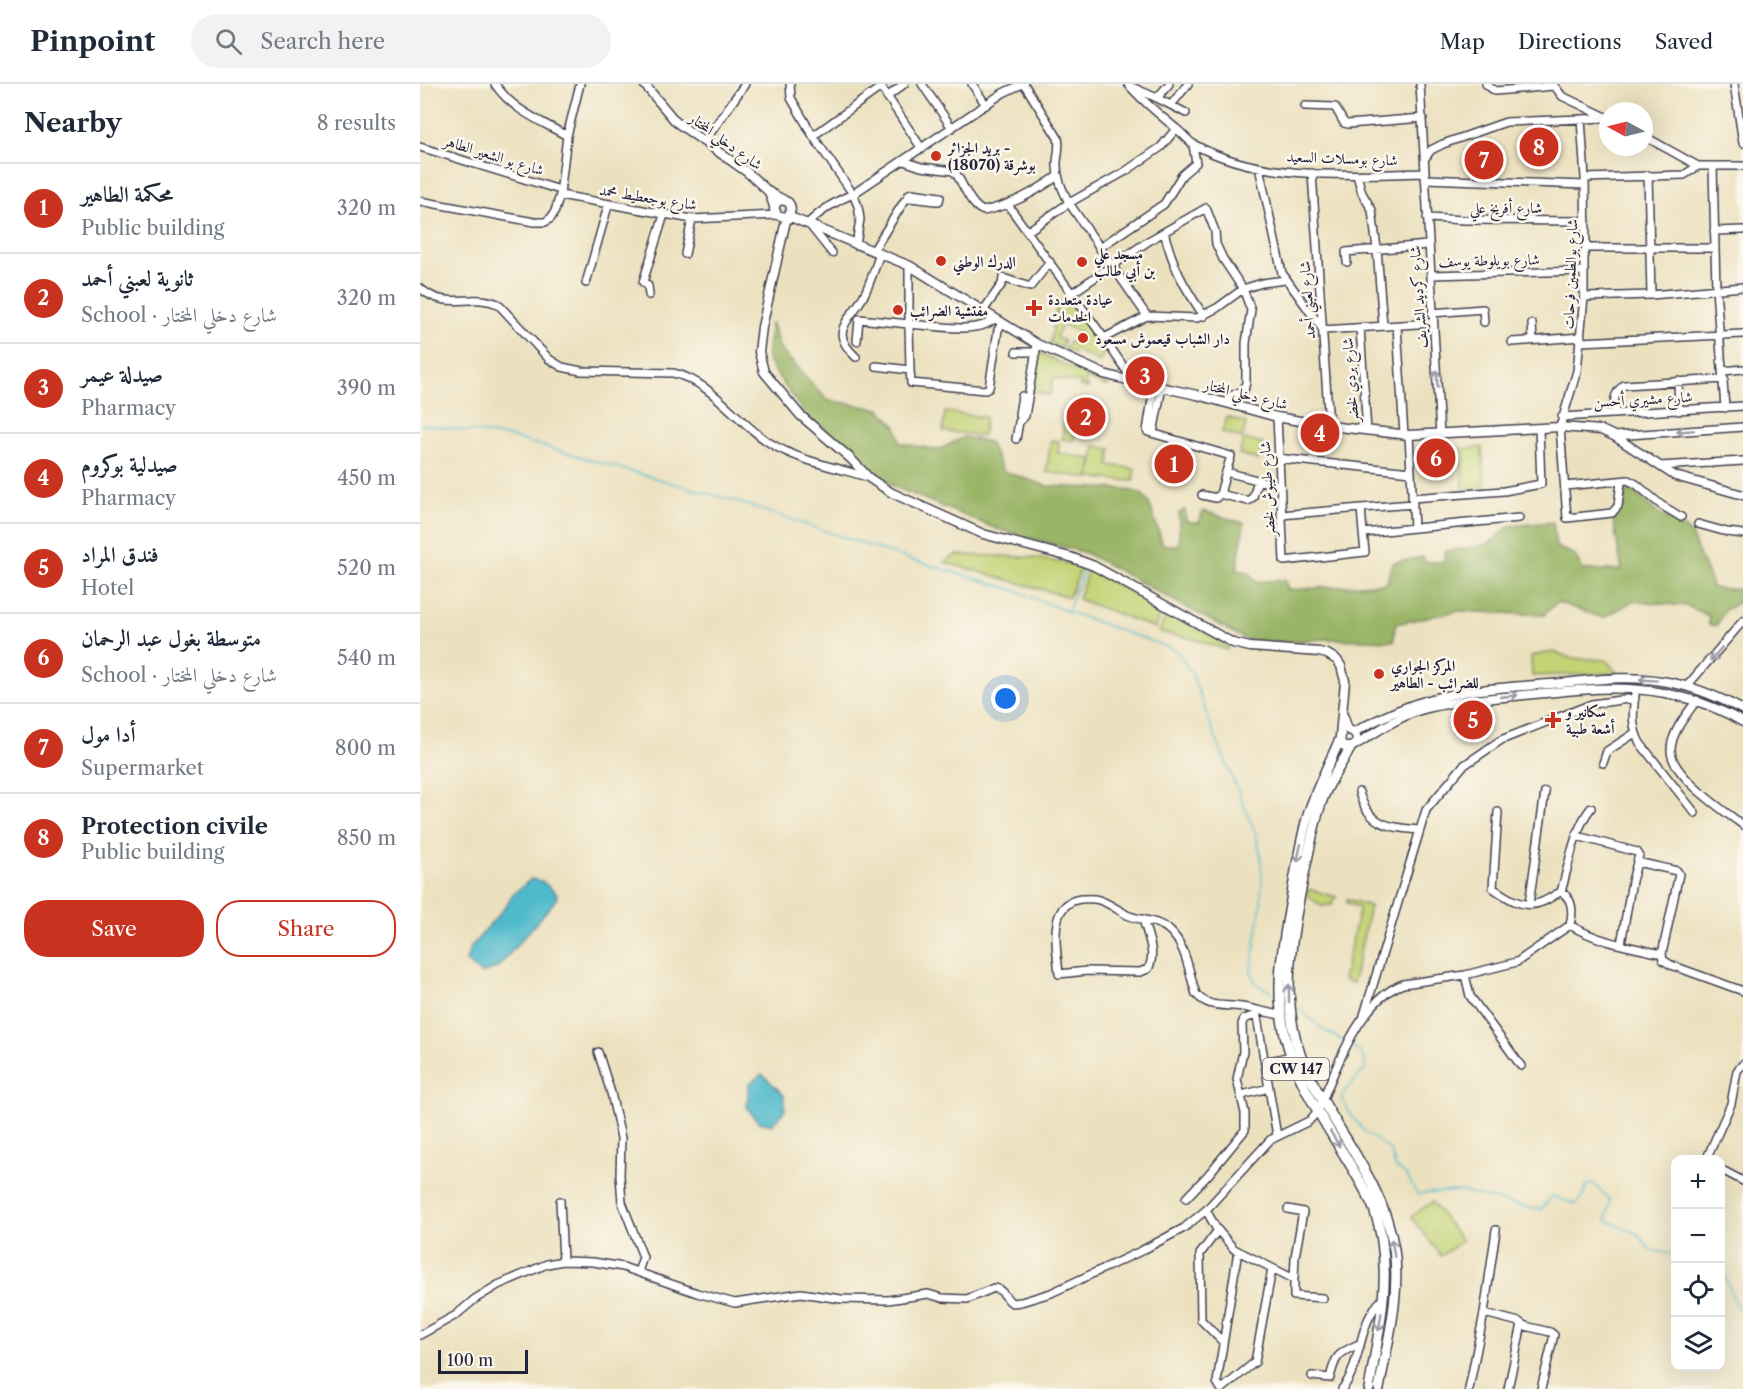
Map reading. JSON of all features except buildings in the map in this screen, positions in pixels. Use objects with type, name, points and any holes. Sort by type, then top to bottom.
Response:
[{"type":"highway","name":"CW 147","points":[[1340,738],[1313,801],[1304,829],[1282,954],[1279,991],[1281,1015],[1291,1056],[1318,1111],[1363,1186],[1374,1209],[1383,1247],[1383,1299],[1369,1389]]},
{"type":"highway","name":"CW 147","points":[[1353,746],[1325,794],[1317,816],[1296,921],[1289,980],[1289,1005],[1296,1044],[1307,1071],[1383,1206],[1394,1249],[1396,1273],[1394,1302],[1379,1389]]},
{"type":"main road","name":"شارع دخلي المختار","points":[[644,84],[676,122],[747,172],[769,192],[787,202]]},
{"type":"main road","points":[[769,192],[773,214],[784,226]]},
{"type":"main road","points":[[773,214],[777,201],[787,202],[805,222]]},
{"type":"main road","points":[[787,202],[791,210],[784,226],[762,327],[759,352],[764,372],[800,415],[850,458],[869,478],[892,493],[983,534],[1070,557],[1102,570],[1233,643],[1250,647],[1327,654],[1337,660],[1344,673],[1345,681],[1340,738],[1342,745],[1353,746],[1402,717],[1421,710],[1448,704],[1584,690],[1666,692],[1720,709],[1743,722]]},
{"type":"main road","points":[[773,214],[782,218],[787,216]]},
{"type":"main road","name":"شارع دخلي المختار","points":[[787,216],[909,265],[983,311],[998,324],[1036,348],[1104,374],[1277,417],[1367,431],[1406,435],[1440,435],[1539,428],[1601,430],[1675,476],[1743,495]]},
{"type":"main road","points":[[1340,738],[1343,732],[1354,730],[1424,701],[1475,691],[1605,680],[1659,680],[1687,686],[1743,710]]},
{"type":"main road","points":[[1343,711],[1345,721],[1354,730]]},
{"type":"main road","points":[[1345,721],[1354,726],[1357,738],[1353,746]]},
{"type":"street","points":[[495,84],[502,95],[520,110],[567,136]]},
{"type":"street","points":[[420,201],[545,222],[551,218],[560,193],[567,136],[580,84]]},
{"type":"street","points":[[704,142],[745,84]]},
{"type":"street","points":[[790,84],[791,98],[813,136],[853,194],[860,219],[856,245]]},
{"type":"street","points":[[887,97],[904,84]]},
{"type":"street","points":[[922,84],[952,128]]},
{"type":"street","points":[[972,84],[986,105]]},
{"type":"street","points":[[832,253],[805,222],[904,161],[1003,93],[1023,84],[1058,138],[1060,145],[1057,163],[1059,182],[1069,203],[1148,316]]},
{"type":"street","points":[[1157,98],[1169,84]]},
{"type":"street","points":[[1172,105],[1188,84]]},
{"type":"street","name":"شارع كرديد الشريف","points":[[1420,84],[1426,157],[1424,176],[1440,435]]},
{"type":"street","points":[[1486,84],[1495,91],[1554,85],[1562,96],[1599,114]]},
{"type":"street","points":[[1734,84],[1743,143]]},
{"type":"street","points":[[813,136],[880,85],[922,149]]},
{"type":"street","points":[[1128,85],[1186,113]]},
{"type":"street","points":[[1099,248],[1164,204],[1182,175],[1196,163],[1193,145],[1142,101],[1128,85]]},
{"type":"street","points":[[1305,106],[1335,107],[1344,123],[1348,124],[1423,118]]},
{"type":"street","points":[[1426,157],[1431,150],[1443,144],[1506,122],[1599,118]]},
{"type":"street","name":"شارع بوالطمين فرحات","points":[[1581,119],[1586,221],[1584,297],[1577,371],[1560,428],[1567,518],[1612,513],[1618,506],[1621,482]]},
{"type":"street","points":[[1028,231],[1161,147],[1176,129]]},
{"type":"street","points":[[1653,141],[1698,166],[1743,166]]},
{"type":"street","name":"شارع بومسلات السعيد","points":[[1193,145],[1233,162],[1259,167],[1357,175],[1585,182],[1648,175],[1684,174],[1698,166]]},
{"type":"street","name":"شارع بو الشعير الطاهر","points":[[420,147],[560,193]]},
{"type":"street","points":[[904,161],[921,167],[954,171],[975,205],[981,210],[1008,205],[1026,197],[1058,176]]},
{"type":"street","points":[[1713,166],[1716,289],[1725,408]]},
{"type":"street","points":[[1259,167],[1279,263],[1285,280],[1323,330],[1433,323]]},
{"type":"street","name":"شارع لعبني أحمد","points":[[1312,173],[1329,426]]},
{"type":"street","points":[[1357,175],[1362,193],[1372,210],[1383,326]]},
{"type":"street","points":[[1648,175],[1652,295]]},
{"type":"street","name":"شارع بوجعطيط محمد","points":[[560,193],[608,206],[692,219],[773,214]]},
{"type":"street","points":[[856,357],[846,347],[842,338],[844,324],[863,297],[877,252],[908,199]]},
{"type":"street","points":[[1008,205],[1134,382]]},
{"type":"street","points":[[585,283],[608,206]]},
{"type":"street","points":[[1072,293],[1206,207],[1215,231],[1216,244],[1243,290],[1251,314],[1246,342],[1244,391],[1236,393],[1226,403]]},
{"type":"street","points":[[649,295],[648,286],[643,282],[664,215]]},
{"type":"street","name":"شارع أفريخ علي","points":[[1427,218],[1586,221]]},
{"type":"street","points":[[685,254],[692,219]]},
{"type":"street","points":[[1714,231],[1743,230]]},
{"type":"street","points":[[1164,232],[1175,269],[1183,286],[1203,316]]},
{"type":"street","points":[[1347,262],[1346,252],[1428,244]]},
{"type":"street","points":[[1586,248],[1714,248]]},
{"type":"street","points":[[983,311],[1002,284],[1003,278],[1030,287],[1050,262]]},
{"type":"street","points":[[856,341],[859,319],[909,324],[998,324],[989,388],[985,390],[911,383],[909,324],[909,265]]},
{"type":"street","name":"شارع بويلوطة يوسف","points":[[1431,275],[1584,271]]},
{"type":"street","points":[[1104,338],[1148,316],[1197,318],[1243,290],[1262,283],[1285,280]]},
{"type":"street","points":[[1584,297],[1652,295],[1743,287]]},
{"type":"street","points":[[420,288],[441,300],[462,302],[488,300],[498,304],[549,359],[562,367],[581,371],[683,375],[701,385],[758,435],[779,448],[803,458],[869,478]]},
{"type":"street","points":[[1432,313],[1483,309],[1484,322]]},
{"type":"street","points":[[1532,324],[1533,340]]},
{"type":"street","points":[[1397,326],[1414,528]]},
{"type":"street","name":"شارع بردي لخضر","points":[[1360,328],[1367,431]]},
{"type":"street","points":[[1512,342],[1743,334]]},
{"type":"street","points":[[1016,352],[1036,348],[1025,416],[1019,422],[1016,439]]},
{"type":"street","points":[[876,366],[910,370]]},
{"type":"street","points":[[1119,378],[1124,368]]},
{"type":"street","points":[[1615,414],[1616,392],[1624,385],[1723,375],[1743,369]]},
{"type":"street","points":[[1677,381],[1679,411]]},
{"type":"street","points":[[1158,387],[1153,433],[1167,435],[1231,456],[1220,494],[1216,498],[1202,495]]},
{"type":"street","points":[[1022,396],[1019,414],[1022,418]]},
{"type":"street","name":"شارع مشيري أحسن","points":[[1562,417],[1743,406]]},
{"type":"street","name":"شارع طيبوش لخضر","points":[[1277,417],[1277,458],[1284,561],[1365,552],[1363,532]]},
{"type":"street","points":[[1614,436],[1743,427]]},
{"type":"street","points":[[1281,515],[1361,508],[1541,484],[1539,428]]},
{"type":"street","points":[[1277,458],[1411,472]]},
{"type":"street","points":[[1660,466],[1743,461]]},
{"type":"street","points":[[1226,472],[1280,486]]},
{"type":"street","points":[[1220,494],[1248,501],[1253,497],[1258,480]]},
{"type":"street","points":[[1565,486],[1629,480],[1660,506],[1681,517]]},
{"type":"street","points":[[1361,508],[1363,532],[1519,518]]},
{"type":"street","points":[[1698,524],[1743,534]]},
{"type":"street","points":[[1687,686],[1743,621]]},
{"type":"street","points":[[1363,1018],[1426,810],[1463,766],[1501,740],[1592,704],[1635,693],[1633,718],[1635,733],[1695,813]]},
{"type":"street","points":[[1696,700],[1674,736],[1671,755],[1689,782],[1743,825]]},
{"type":"street","points":[[1603,763],[1607,751],[1635,733]]},
{"type":"street","points":[[1359,792],[1370,813],[1382,824],[1391,828],[1419,830]]},
{"type":"street","points":[[1529,904],[1545,792]]},
{"type":"street","points":[[1498,812],[1493,888],[1511,901],[1537,904],[1561,892],[1577,836],[1591,808]]},
{"type":"street","points":[[1577,836],[1637,852],[1639,856],[1632,881],[1621,944]]},
{"type":"street","points":[[1637,862],[1677,871],[1679,874],[1662,954],[1663,960],[1743,991]]},
{"type":"street","points":[[420,1335],[456,1315],[475,1299],[498,1285],[547,1264],[562,1262],[581,1261],[609,1264],[735,1303],[801,1293],[841,1299],[888,1300],[928,1294],[942,1298],[967,1299],[994,1288],[1002,1291],[1010,1302],[1016,1304],[1051,1293],[1184,1228],[1206,1210],[1262,1148],[1277,1136],[1309,1121],[1318,1111],[1353,1033],[1383,996],[1397,986],[1465,975],[1517,962],[1570,925],[1573,909],[1567,895],[1561,892]]},
{"type":"street","points":[[1143,919],[1152,955],[1152,962],[1148,969],[1140,972],[1087,971],[1059,974],[1057,919],[1068,904],[1074,900],[1092,898],[1126,914],[1143,919],[1161,925],[1170,931],[1178,941],[1196,994],[1201,1000],[1208,1004],[1241,1007],[1256,1013],[1281,1015]]},
{"type":"street","points":[[1570,925],[1581,932],[1662,954]]},
{"type":"street","points":[[1465,975],[1470,996],[1521,1066]]},
{"type":"street","points":[[1256,1013],[1277,1136]]},
{"type":"street","points":[[1186,1198],[1245,1130],[1247,1123],[1237,1079],[1243,1052],[1242,1024],[1245,1019],[1256,1013]]},
{"type":"street","points":[[598,1052],[611,1093],[621,1138],[622,1202],[643,1257],[638,1272]]},
{"type":"street","points":[[1265,1062],[1291,1056]]},
{"type":"street","points":[[1708,1155],[1731,1104],[1737,1071],[1743,1064]]},
{"type":"street","points":[[1242,1095],[1269,1088]]},
{"type":"street","points":[[1725,1172],[1743,1181]]},
{"type":"street","points":[[560,1201],[562,1262]]},
{"type":"street","points":[[1288,1209],[1303,1212],[1295,1257],[1294,1296],[1323,1298]]},
{"type":"street","points":[[1206,1210],[1218,1230],[1234,1249],[1294,1279]]},
{"type":"street","points":[[1218,1230],[1200,1254],[1201,1320],[1223,1342]]},
{"type":"street","points":[[1469,1389],[1484,1313],[1496,1230]]},
{"type":"street","points":[[1238,1251],[1216,1382],[1221,1389],[1256,1362],[1272,1269]]},
{"type":"street","points":[[1342,1389],[1353,1374],[1359,1344],[1374,1307],[1383,1299]]},
{"type":"street","points":[[1484,1313],[1554,1335],[1541,1389]]},
{"type":"street","points":[[1508,1389],[1522,1324]]},
{"type":"street","points":[[1312,1376],[1330,1378],[1334,1359],[1345,1350],[1359,1344]]},
{"type":"green space","points":[[1058,301],[1067,303],[1106,349],[1099,362],[1077,351],[1074,353],[1064,349],[1069,342],[1075,345],[1081,334],[1063,324],[1056,337],[1064,341],[1061,348],[1050,343]]},
{"type":"green space","points":[[771,322],[780,349],[827,400],[879,409],[896,426],[900,443],[938,450],[964,437],[989,442],[1003,471],[1047,486],[1122,489],[1141,493],[1150,505],[1163,545],[1179,545],[1179,513],[1185,510],[1186,521],[1199,523],[1203,511],[1244,523],[1237,570],[1249,572],[1256,582],[1285,580],[1288,590],[1387,583],[1392,563],[1423,557],[1426,562],[1443,562],[1446,551],[1480,546],[1494,539],[1509,526],[1553,522],[1556,547],[1574,554],[1583,570],[1622,570],[1613,520],[1621,509],[1626,485],[1654,510],[1690,532],[1713,588],[1743,590],[1743,600],[1725,610],[1717,625],[1709,625],[1709,616],[1687,606],[1633,601],[1603,618],[1557,602],[1544,615],[1458,611],[1395,624],[1394,641],[1328,639],[1283,642],[1245,639],[1086,553],[997,529],[893,486],[805,415],[767,360]]},
{"type":"green space","points":[[1037,352],[1109,385],[1108,387],[1086,378],[1085,384],[1088,388],[1080,386],[1081,383],[1053,378],[1050,395],[1031,391]]},
{"type":"green space","points":[[945,412],[985,417],[983,436],[943,431]]},
{"type":"green space","points":[[1065,416],[1078,418],[1074,441],[1062,439]]},
{"type":"green space","points":[[1227,417],[1246,423],[1242,438],[1222,432]]},
{"type":"green space","points":[[1244,439],[1263,444],[1258,460],[1239,454]]},
{"type":"green space","points":[[1051,440],[1059,441],[1058,453],[1092,459],[1089,478],[1046,472]]},
{"type":"green space","points":[[1095,446],[1111,449],[1109,465],[1135,469],[1133,481],[1090,478]]},
{"type":"green space","points":[[1482,447],[1485,488],[1463,489],[1460,449]]},
{"type":"green space","points":[[956,555],[1029,557],[1082,566],[1069,597],[944,562]]},
{"type":"green space","points":[[1088,570],[1162,609],[1155,628],[1078,599]]},
{"type":"green space","points":[[1168,611],[1228,645],[1227,650],[1197,640],[1159,632]]},
{"type":"green space","points":[[1554,652],[1571,658],[1606,660],[1617,673],[1532,676],[1531,656]]},
{"type":"green space","points":[[1308,889],[1337,897],[1333,900],[1332,905],[1321,906],[1307,895]]},
{"type":"green space","points":[[1347,899],[1370,906],[1353,983],[1343,980],[1359,910],[1358,907],[1347,903]]},
{"type":"green space","points":[[1432,1202],[1462,1241],[1441,1256],[1411,1217]]},
{"type":"water","points":[[531,879],[542,881],[557,894],[556,900],[498,967],[481,974],[466,961],[470,948],[506,906],[512,895]]},
{"type":"water","points":[[762,1074],[784,1095],[785,1110],[772,1125],[759,1122],[747,1108],[749,1084]]},
{"type":"waterway","points":[[420,424],[511,437],[735,501],[912,560],[1011,589],[1173,649],[1192,674],[1255,832],[1262,875],[1261,905],[1251,971],[1256,984],[1275,994]]},
{"type":"waterway","points":[[1068,611],[1085,567]]},
{"type":"waterway","points":[[1296,1006],[1322,1029],[1345,1042]]},
{"type":"waterway","points":[[1349,1044],[1361,1053],[1366,1068],[1343,1093],[1342,1099],[1350,1114],[1365,1132],[1390,1150],[1396,1168],[1407,1176],[1417,1194],[1459,1191],[1542,1209],[1552,1196],[1575,1204],[1583,1198],[1586,1186],[1593,1183],[1610,1200],[1606,1220],[1638,1234],[1650,1250],[1671,1254]]},
{"type":"waterway","points":[[1725,1276],[1737,1307],[1743,1313]]},
{"type":"place","name":"Protection civile","points":[[1539,147]]},
{"type":"place","name":"بريد الجزائر - بوشرقة (18070)","points":[[936,156]]},
{"type":"place","name":"أدا مول","points":[[1484,160]]},
{"type":"place","name":"الدرك الوطني","points":[[941,261]]},
{"type":"place","name":"مسجد علي بن أبي طالب","points":[[1082,262]]},
{"type":"place","name":"عيادة متعددة الخدمات","points":[[1034,308]]},
{"type":"place","name":"مفتشية الضرائب","points":[[898,310]]},
{"type":"place","name":"دار الشباب قيعموش مسعود","points":[[1083,338]]},
{"type":"place","name":"صيدلة عيمر","points":[[1145,376]]},
{"type":"place","name":"ثانوية لعبني أحمد","points":[[1086,417]]},
{"type":"place","name":"صيدلية بوكروم","points":[[1320,433]]},
{"type":"place","name":"متوسطة بغول عبد الرحمان","points":[[1436,458]]},
{"type":"place","name":"محكمة الطاهير","points":[[1174,464]]},
{"type":"place","name":"المركز الجواري للضرائب - الطاهير","points":[[1379,674]]},
{"type":"place","name":"فندق المراد","points":[[1473,720]]},
{"type":"place","name":"سكانير و أشعة طبية","points":[[1553,720]]}]
